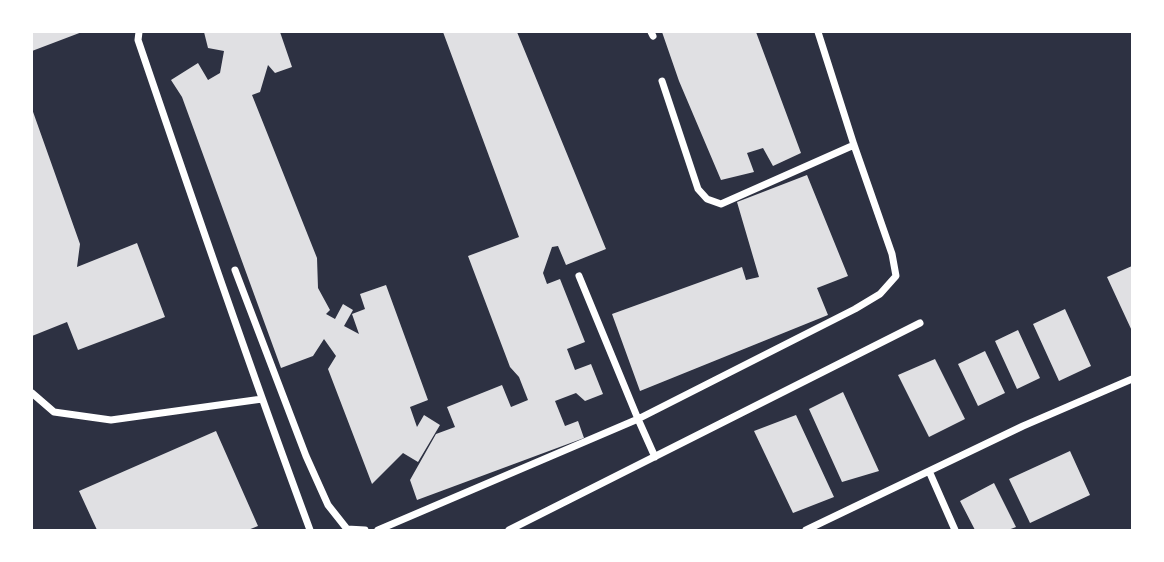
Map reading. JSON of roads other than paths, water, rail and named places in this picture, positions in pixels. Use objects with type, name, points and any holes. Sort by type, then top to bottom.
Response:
[{"type":"street","points":[[139,32],[138,40],[310,530]]},
{"type":"street","points":[[378,530],[638,419],[855,309],[880,294],[896,276],[892,254],[818,32]]},
{"type":"street","points":[[662,81],[698,189],[707,199],[721,204],[854,145]]},
{"type":"street","points":[[235,270],[301,445],[328,505],[347,529],[365,530]]},
{"type":"street","points":[[579,276],[655,457]]},
{"type":"street","points":[[509,530],[920,323]]},
{"type":"street","points":[[806,530],[1023,426],[1132,379]]},
{"type":"street","points":[[32,393],[54,412],[111,420],[262,399]]},
{"type":"street","points":[[929,471],[955,530]]}]
